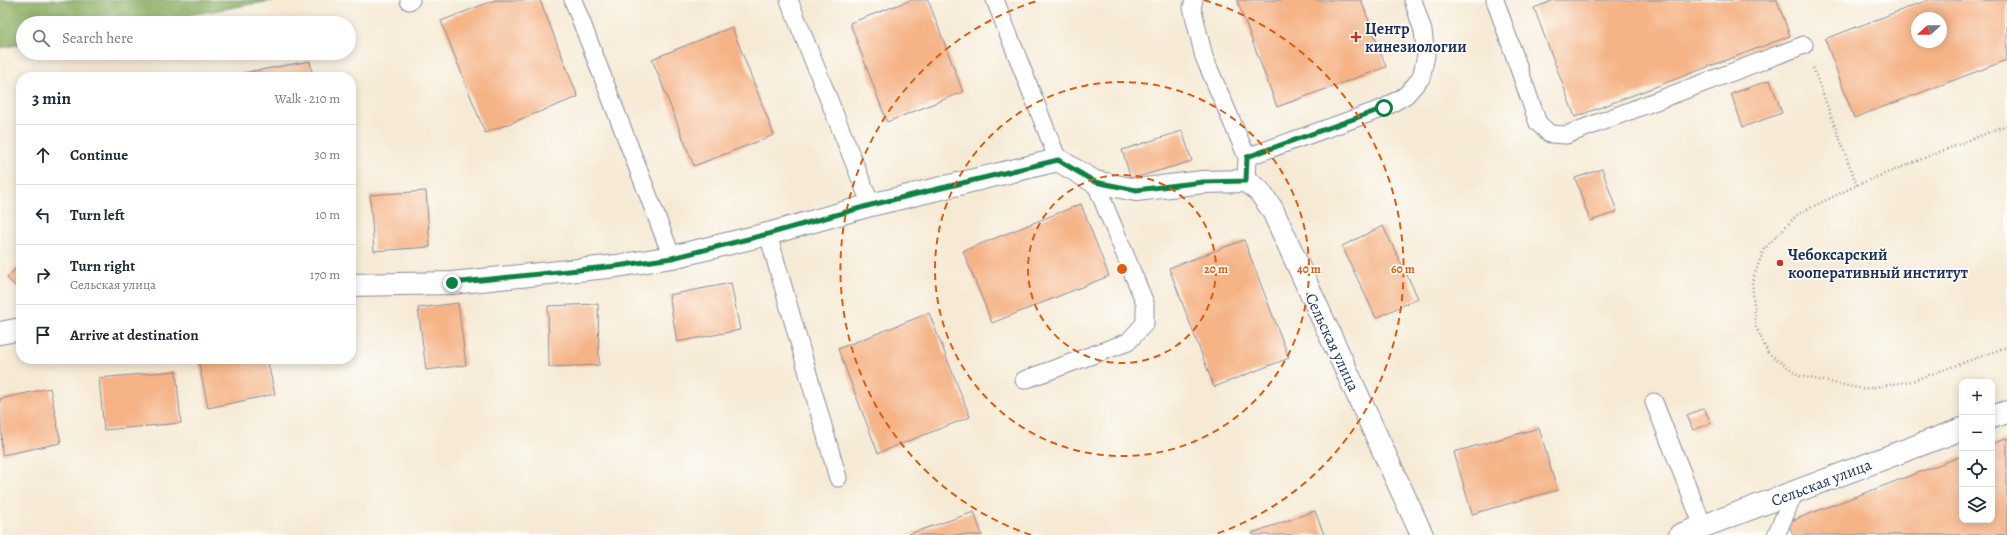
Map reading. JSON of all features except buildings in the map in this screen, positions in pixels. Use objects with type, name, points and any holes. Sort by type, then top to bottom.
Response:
[{"type":"street","points":[[356,285],[452,283],[617,266],[672,258],[768,234],[871,205],[1058,160],[1095,182],[1136,190],[1203,182],[1246,181]]},
{"type":"street","name":"Сельская улица","points":[[1246,181],[1260,191],[1272,209],[1422,535]]},
{"type":"street","points":[[0,333],[16,330]]},
{"type":"street","points":[[1995,417],[2007,412]]},
{"type":"street","name":"Сельская улица","points":[[1680,535],[1959,430]]},
{"type":"lane","points":[[573,0],[672,258]]},
{"type":"lane","points":[[789,0],[871,205]]},
{"type":"lane","points":[[995,0],[1058,160]]},
{"type":"lane","points":[[1194,0],[1192,7],[1204,58],[1247,157],[1246,181]]},
{"type":"lane","points":[[1247,157],[1384,108],[1406,95],[1421,78],[1426,56],[1424,30],[1413,0]]},
{"type":"lane","points":[[1495,0],[1538,123],[1550,134],[1566,135],[1804,45]]},
{"type":"lane","points":[[1024,380],[1128,342],[1145,323],[1145,303],[1095,182]]},
{"type":"lane","points":[[768,234],[838,478]]},
{"type":"lane","points":[[1654,402],[1702,526]]},
{"type":"lane","points":[[1776,535],[1795,492]]},
{"type":"path","points":[[1804,45],[1857,185]]},
{"type":"path","points":[[2007,125],[1857,185],[1798,214],[1764,248],[1752,282],[1756,327],[1768,353],[1800,376],[1863,389],[1912,381],[2007,347]]},
{"type":"green space","points":[[0,0],[277,0],[184,16],[16,16],[16,45],[0,48]]},
{"type":"place","name":"Центр кинезиологии","points":[[1356,37]]},
{"type":"place","name":"Чебоксарский кооперативный институт","points":[[1780,263]]},
{"type":"route","points":[[452,283],[617,266],[672,258],[768,234],[871,205],[1058,160],[1095,182],[1136,190],[1203,182],[1246,181],[1247,157],[1384,108]]}]
